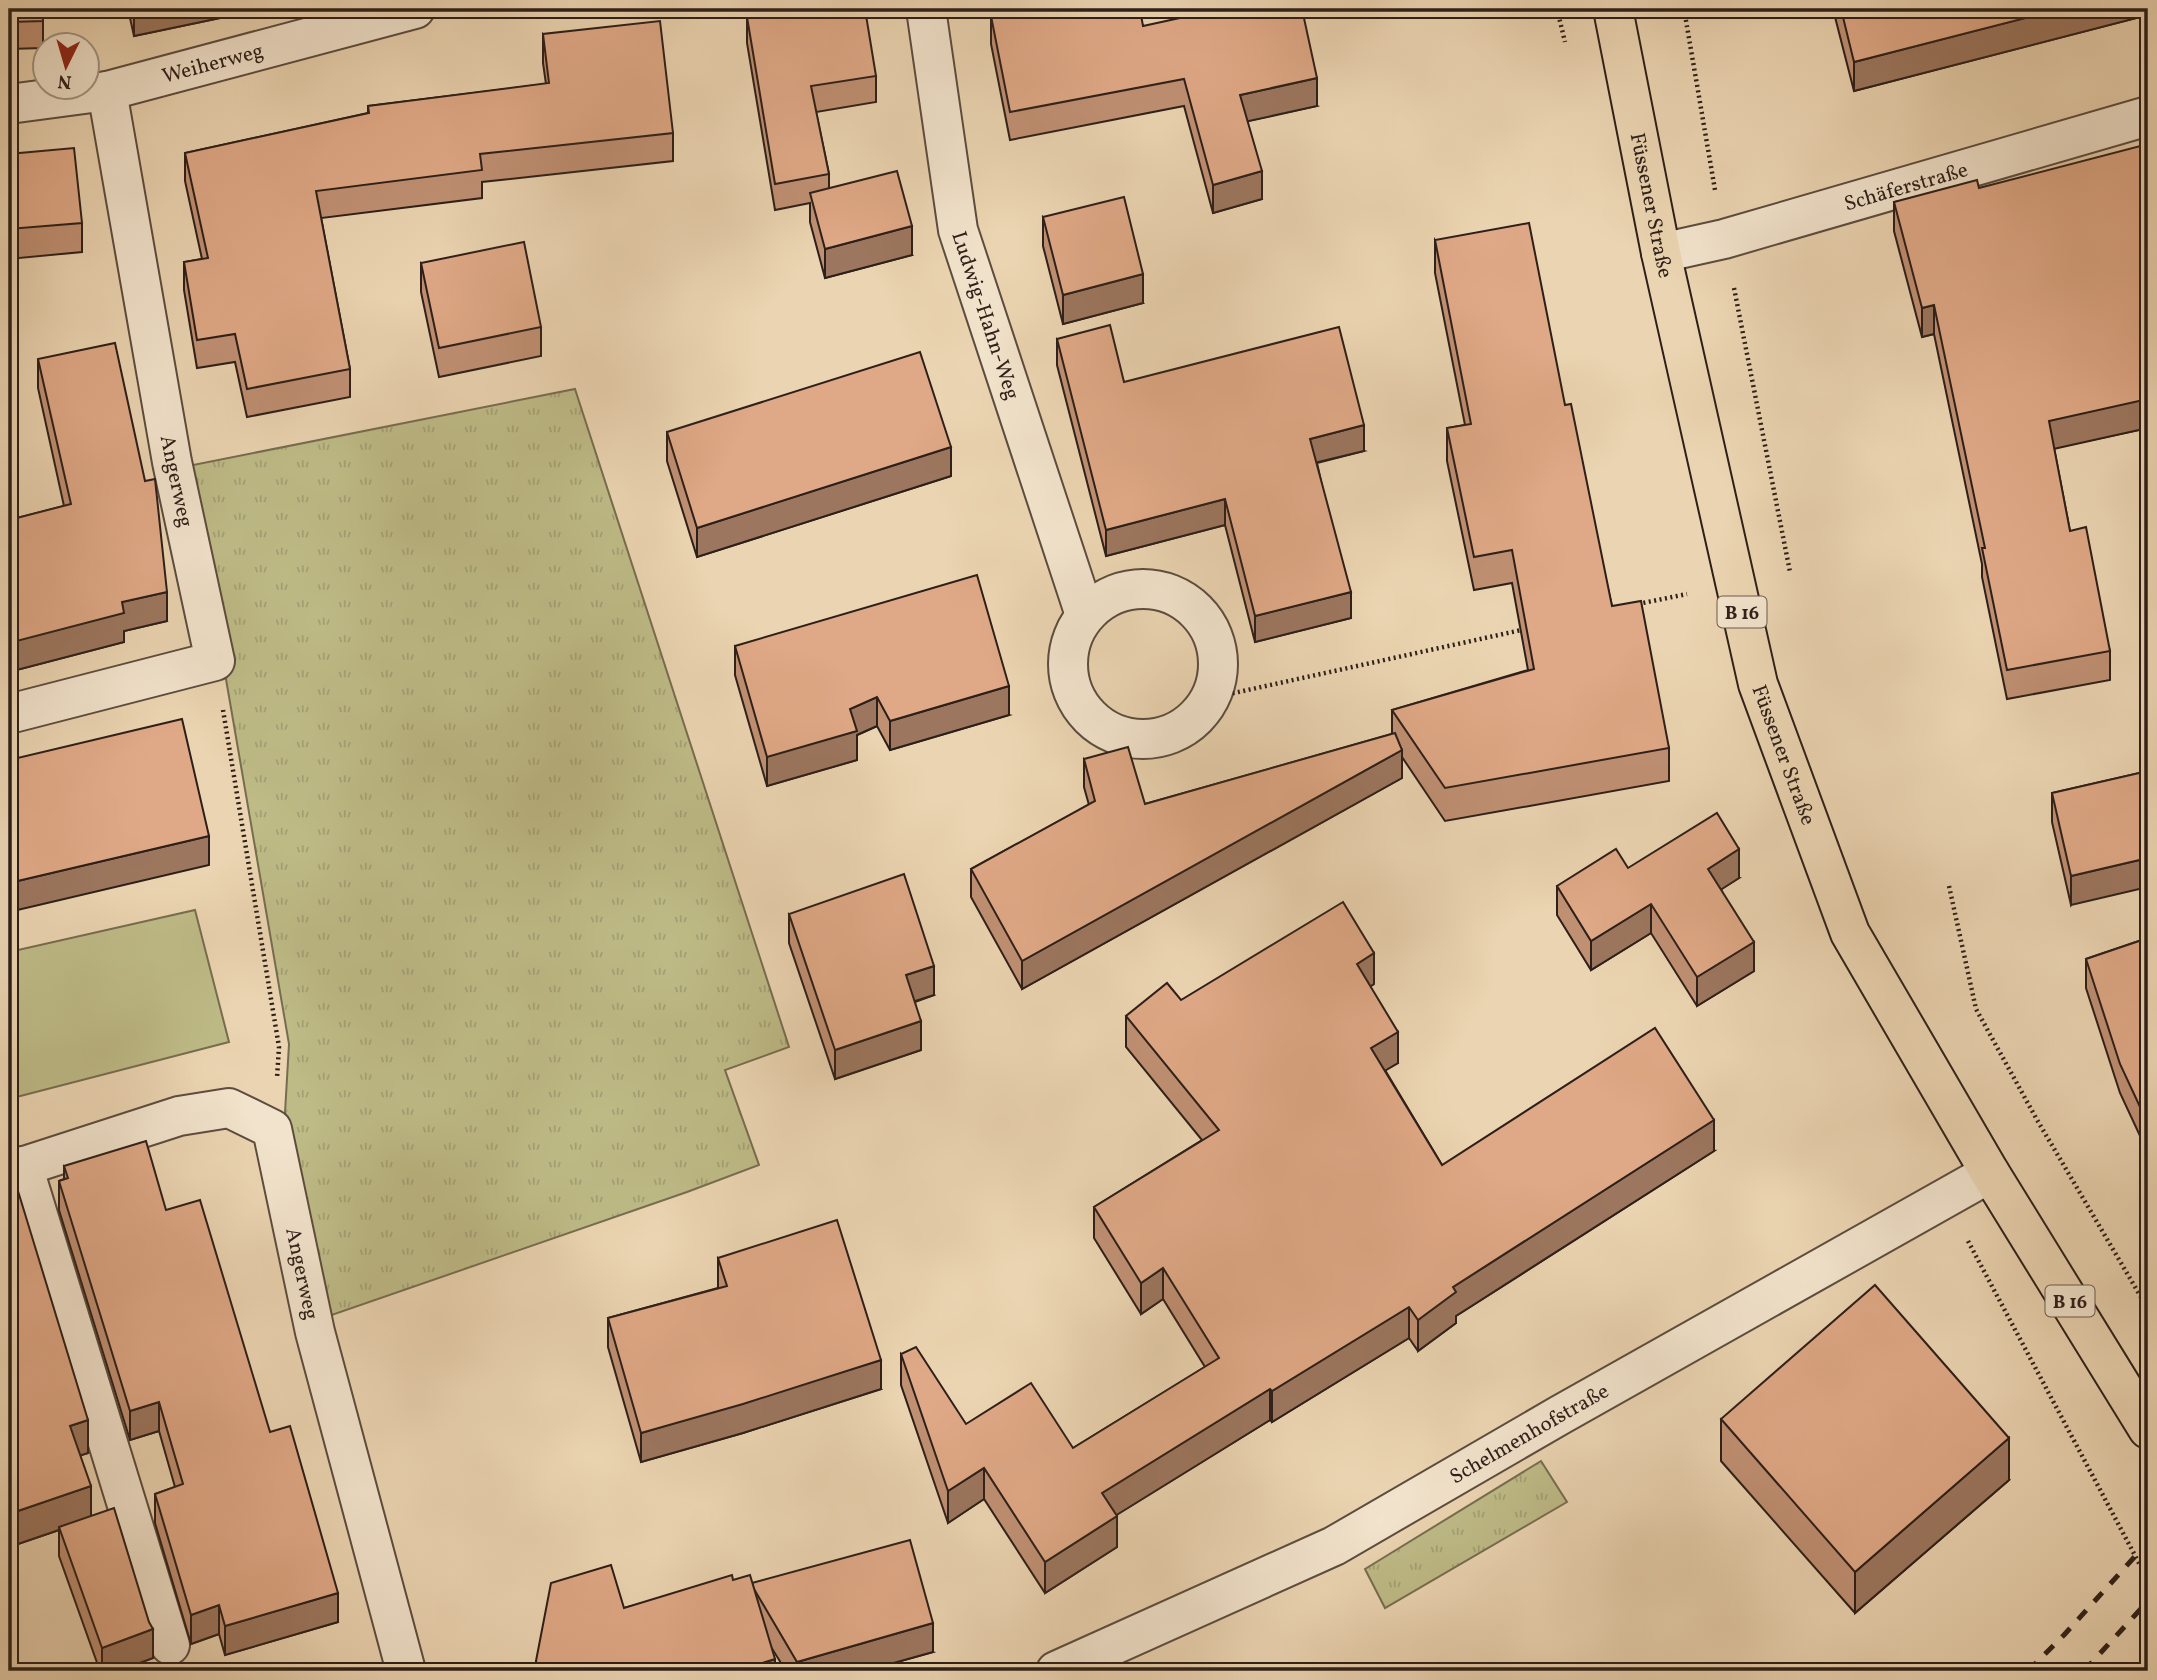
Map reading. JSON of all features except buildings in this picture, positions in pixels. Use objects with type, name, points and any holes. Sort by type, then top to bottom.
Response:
[{"type":"main road","name":"Füssener Straße","points":[[1613,9],[1661,253],[1758,684],[1850,933],[1990,1173],[2148,1429]]},
{"type":"street","name":"Weiherweg","points":[[9,104],[107,91],[415,9]]},
{"type":"street","name":"Ludwig-Hahn-Weg","points":[[926,9],[958,230],[1084,615]]},
{"type":"street","name":"Angerweg","points":[[107,91],[172,462],[215,661]]},
{"type":"street","name":"Schäferstraße","points":[[1661,253],[1724,239],[2148,116]]},
{"type":"street","points":[[1150,588],[1174,595],[1194,608],[1209,627],[1218,650],[1218,674],[1211,698],[1196,719],[1174,733],[1150,740],[1124,737],[1101,728],[1082,710],[1070,687],[1067,661],[1072,637],[1084,615],[1103,599],[1126,590],[1150,588]]},
{"type":"street","points":[[9,714],[215,661]]},
{"type":"street","points":[[170,1645],[16,1168],[179,1116],[229,1108],[272,1129]]},
{"type":"street","name":"Angerweg","points":[[272,1129],[315,1332],[406,1671]]},
{"type":"street","name":"Schelmenhofstraße","points":[[1056,1671],[1334,1546],[1560,1415],[1990,1173]]},
{"type":"path","points":[[1636,605],[1690,593]]},
{"type":"path","points":[[1211,698],[1527,628]]},
{"type":"path","points":[[215,661],[279,1047],[272,1129]]},
{"type":"path","points":[[1949,886],[1976,1009],[2036,1118],[2148,1309]]},
{"type":"green space","points":[[575,389],[789,1047],[725,1070],[759,1165],[326,1317],[284,1130],[289,1044],[222,656],[183,467]]},
{"type":"green space","points":[[195,910],[229,1042],[9,1099],[9,952]]},
{"type":"green space","points":[[1541,1461],[1567,1502],[1385,1608],[1365,1569]]},
{"type":"railway","points":[[2028,1671],[2148,1542]]},
{"type":"railway","points":[[2084,1671],[2148,1601]]}]
